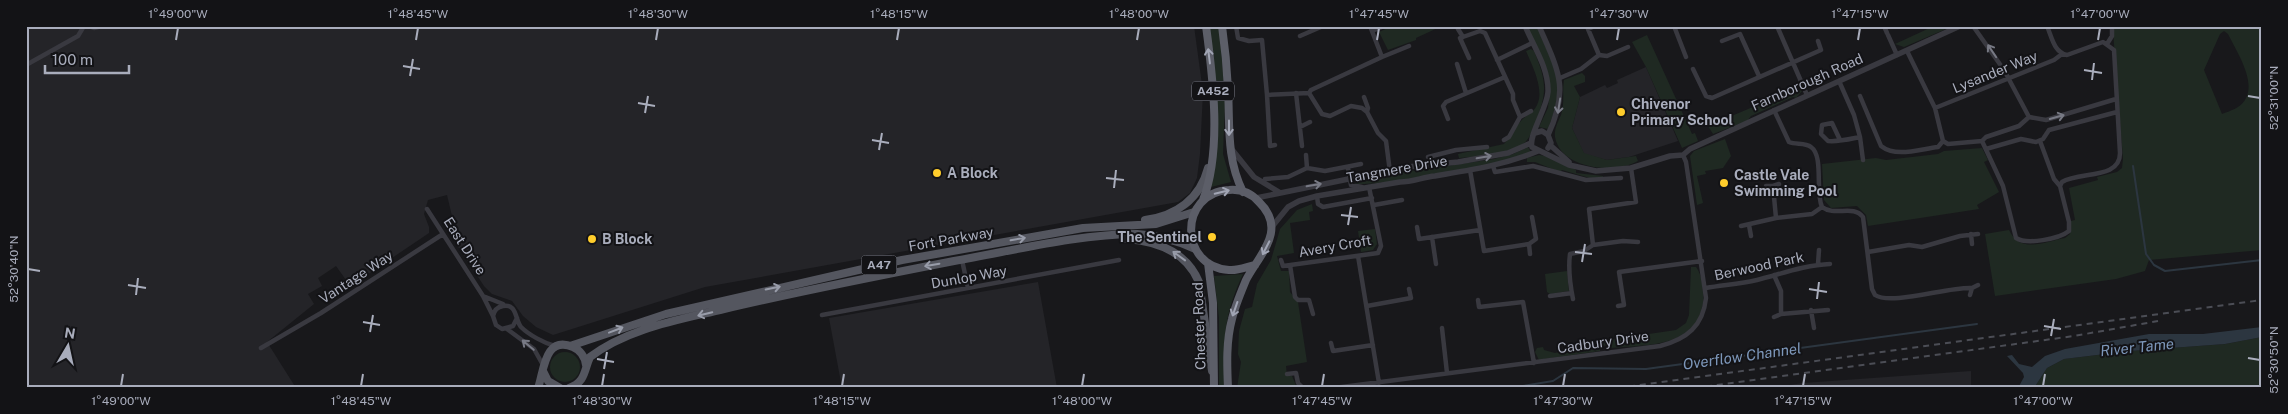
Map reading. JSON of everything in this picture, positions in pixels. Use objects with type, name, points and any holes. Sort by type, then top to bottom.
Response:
[{"type":"highway","name":"A452","points":[[1203,201],[1210,182],[1214,106],[1206,26]]},
{"type":"highway","name":"A452","points":[[1222,26],[1228,72],[1229,146],[1233,168],[1243,192]]},
{"type":"highway","points":[[1222,191],[1243,192],[1256,198],[1267,212],[1271,228],[1266,250],[1255,265],[1229,270],[1208,263],[1195,249],[1190,230],[1194,212],[1203,201],[1222,191]]},
{"type":"highway","name":"Chester Road","points":[[1208,263],[1213,303],[1214,386]]},
{"type":"highway","name":"Chester Road","points":[[1228,388],[1228,345],[1232,320],[1246,280],[1255,265]]},
{"type":"main road","points":[[1083,228],[1155,218],[1186,205],[1201,188],[1212,157]]},
{"type":"main road","name":"Fort Parkway","points":[[558,346],[570,346],[666,314],[741,295],[902,260],[1083,228],[1156,224],[1194,212]]},
{"type":"main road","name":"Fort Parkway","points":[[569,388],[582,380],[590,357],[613,342],[651,328],[868,277],[1050,244],[1101,237],[1137,234],[1162,236],[1195,249]]},
{"type":"main road","points":[[1101,237],[1155,243],[1175,252],[1186,260],[1199,282],[1214,386]]},
{"type":"main road","points":[[538,388],[546,355],[558,346]]},
{"type":"main road","points":[[570,346],[581,353],[586,365]]},
{"type":"main road","points":[[543,368],[548,381],[560,388]]},
{"type":"street","points":[[26,65],[78,36],[84,26]]},
{"type":"street","points":[[89,26],[94,28],[102,26]]},
{"type":"street","points":[[1236,26],[1238,38],[1242,40],[1262,40],[1270,146],[1275,146]]},
{"type":"street","points":[[1300,36],[1323,26]]},
{"type":"street","points":[[1382,56],[1371,29],[1384,26]]},
{"type":"street","points":[[1525,26],[1545,70],[1548,92],[1545,108],[1535,133],[1531,137],[1531,143],[1540,151],[1550,146],[1551,140],[1548,135],[1542,131],[1535,133]]},
{"type":"street","points":[[1539,26],[1560,78],[1560,100],[1557,116],[1548,135]]},
{"type":"street","points":[[1595,26],[1587,28],[1599,55]]},
{"type":"street","points":[[1674,26],[1686,57]]},
{"type":"street","points":[[1777,26],[1807,95]]},
{"type":"street","points":[[1884,26],[1897,55]]},
{"type":"street","name":"Farnborough Road","points":[[1540,151],[1569,166],[1607,171],[1631,168],[1670,156],[1683,155],[1690,149],[1960,26]]},
{"type":"street","points":[[1973,26],[2008,78],[2029,116],[2046,120],[2116,100]]},
{"type":"street","points":[[2047,26],[2058,52],[2062,54]]},
{"type":"street","points":[[2060,186],[2066,179],[2117,166],[2120,160],[2114,50],[2107,44],[2112,36],[2112,26]]},
{"type":"street","points":[[1458,28],[1463,37]]},
{"type":"street","points":[[1469,58],[1460,38],[1480,30],[1485,33],[1506,77],[1520,117]]},
{"type":"street","points":[[1722,41],[1740,34],[1759,76]]},
{"type":"street","points":[[1694,69],[1706,96],[1712,98],[1821,50],[1818,41]]},
{"type":"street","points":[[1498,60],[1532,43]]},
{"type":"street","name":"Lysander Way","points":[[1935,108],[2054,60],[2062,54],[2067,55],[2097,44],[2107,44]]},
{"type":"street","points":[[1267,95],[1310,93],[1311,90],[1382,56],[1409,46]]},
{"type":"street","points":[[1560,78],[1581,70],[1599,55],[1607,56],[1628,47]]},
{"type":"street","points":[[1907,51],[1935,108],[1943,141],[1948,144],[1982,141],[1986,137],[2019,126],[2029,116]]},
{"type":"street","points":[[1457,64],[1466,93]]},
{"type":"street","points":[[1448,119],[1443,106],[1446,102],[1506,77]]},
{"type":"street","points":[[1839,81],[1854,115],[1860,137],[1863,160]]},
{"type":"street","points":[[1298,93],[1302,146]]},
{"type":"street","points":[[1310,93],[1322,114],[1330,116],[1350,106],[1362,108],[1367,112],[1378,133],[1386,141],[1390,172]]},
{"type":"street","points":[[1860,96],[1881,146],[1887,151],[1895,153],[1938,147],[1943,141]]},
{"type":"street","points":[[1364,97],[1368,108],[1367,112]]},
{"type":"street","points":[[1774,110],[1789,142],[1809,145],[1815,151],[1819,197],[1822,207],[1831,212],[1859,212],[1863,217],[1872,289],[1880,298],[1888,300],[1900,296],[1916,296],[1959,287],[1972,288],[1978,285]]},
{"type":"street","points":[[1854,115],[1866,110]]},
{"type":"street","points":[[1504,140],[1508,137],[1520,117],[1531,111]]},
{"type":"street","points":[[1986,149],[2021,139],[2032,142],[2040,141],[2049,130],[2117,112]]},
{"type":"street","points":[[1300,127],[1310,122]]},
{"type":"street","points":[[1840,140],[1832,123],[1822,126],[1821,134],[1828,141],[1840,140],[1860,137]]},
{"type":"street","points":[[1982,141],[2002,186],[2015,235],[2019,240],[2023,241],[2063,235],[2069,231],[2069,222],[2060,186],[2054,179],[2040,141]]},
{"type":"street","name":"Tangmere Drive","points":[[1256,198],[1407,167],[1458,162],[1508,152],[1531,143]]},
{"type":"street","points":[[1229,146],[1237,153],[1254,177],[1279,192]]},
{"type":"street","name":"Farnborough Road","points":[[1550,146],[1580,168]]},
{"type":"street","points":[[1428,157],[1456,150],[1487,147]]},
{"type":"street","points":[[1456,150],[1458,162]]},
{"type":"street","name":"Tangmere Drive","points":[[1271,228],[1288,207],[1317,196],[1411,182],[1425,177],[1493,166],[1540,151]]},
{"type":"street","points":[[1306,155],[1307,168]]},
{"type":"street","name":"Cadbury Drive","points":[[1334,388],[1660,346],[1677,341],[1689,334],[1701,319],[1705,306],[1706,288],[1686,162],[1683,155]]},
{"type":"street","points":[[1265,179],[1288,177],[1307,168],[1325,171],[1361,164]]},
{"type":"street","points":[[1493,166],[1494,172],[1533,166],[1586,180],[1621,178]]},
{"type":"street","points":[[1348,168],[1351,185],[1371,187]]},
{"type":"street","points":[[1593,245],[1589,209],[1636,202],[1631,168]]},
{"type":"street","points":[[1470,170],[1484,251],[1529,244],[1536,239],[1532,218]]},
{"type":"street","points":[[1606,180],[1607,171]]},
{"type":"street","points":[[1766,186],[1779,184]]},
{"type":"street","points":[[1773,186],[1776,218]]},
{"type":"street","name":"Avery Croft","points":[[1281,260],[1282,266],[1378,253],[1381,249],[1371,187]]},
{"type":"street","points":[[1317,196],[1318,204],[1323,207],[1372,198]]},
{"type":"street","points":[[1374,205],[1402,200]]},
{"type":"street","points":[[1741,226],[1776,218],[1812,214],[1822,207]]},
{"type":"street","name":"East Drive","points":[[427,208],[484,296],[493,316]]},
{"type":"street","points":[[1749,225],[1750,236]]},
{"type":"street","points":[[1417,228],[1419,239],[1480,230]]},
{"type":"street","name":"Vantage Way","points":[[261,348],[280,338],[443,234]]},
{"type":"street","points":[[1971,234],[1972,244]]},
{"type":"street","points":[[1868,252],[1909,245],[1922,247],[1944,239],[1978,234]]},
{"type":"street","points":[[1432,237],[1436,264]]},
{"type":"street","points":[[1573,299],[1569,275],[1571,269],[1570,254],[1584,251],[1593,245],[1623,241],[1638,242]]},
{"type":"street","points":[[1529,244],[1530,254]]},
{"type":"street","name":"Berwood Park","points":[[1818,264],[1820,250]]},
{"type":"street","points":[[1358,256],[1379,383]]},
{"type":"street","points":[[962,260],[968,288]]},
{"type":"street","name":"Dunlop Way","points":[[822,315],[1119,260]]},
{"type":"street","points":[[1618,306],[1624,305],[1620,272],[1702,261]]},
{"type":"street","name":"Berwood Park","points":[[1706,288],[1730,283],[1755,281],[1818,264],[1830,264]]},
{"type":"street","name":"Avery Croft","points":[[1290,265],[1295,297],[1298,300],[1309,300],[1314,314]]},
{"type":"street","points":[[1774,275],[1781,291],[1781,314]]},
{"type":"street","points":[[1970,294],[1972,288]]},
{"type":"street","points":[[1367,306],[1411,298],[1409,289]]},
{"type":"street","points":[[1550,296],[1572,293]]},
{"type":"street","name":"East Drive","points":[[484,296],[507,305]]},
{"type":"street","points":[[1478,300],[1479,307],[1523,302],[1534,363]]},
{"type":"street","points":[[543,368],[534,349],[507,329],[496,325],[493,316],[497,308],[507,305],[514,310],[521,326],[528,332],[547,343],[558,346]]},
{"type":"street","points":[[1811,310],[1814,328]]},
{"type":"street","points":[[1774,317],[1781,314],[1811,310],[1828,310]]},
{"type":"street","points":[[507,329],[513,326],[517,318]]},
{"type":"street","points":[[1442,328],[1447,373]]},
{"type":"street","points":[[1331,343],[1333,351],[1372,345]]},
{"type":"street","points":[[1288,374],[1296,373],[1298,383],[1303,388]]},
{"type":"shaded area","points":[[26,26],[1194,26],[1203,92],[1200,154],[1197,178],[1190,193],[1178,202],[705,287],[553,335],[536,327],[523,316],[512,301],[492,294],[484,286],[449,233],[446,221],[452,216],[447,195],[428,200],[424,214],[429,227],[429,233],[355,283],[346,280],[336,266],[318,278],[322,286],[308,294],[314,304],[267,342],[296,388],[26,388]]},
{"type":"shaded area","points":[[1209,26],[1219,26],[1220,33],[1225,102],[1223,154],[1231,182],[1211,187],[1218,117]]},
{"type":"shaded area","points":[[1392,26],[1442,26],[1416,38],[1416,40],[1388,50],[1379,32]]},
{"type":"shaded area","points":[[1527,26],[1537,26],[1558,77],[1558,101],[1548,129],[1539,127],[1548,108],[1550,85]]},
{"type":"shaded area","points":[[1934,26],[1953,26],[1904,47],[1895,44]]},
{"type":"shaded area","points":[[2113,26],[2213,26],[2224,28],[2229,26],[2262,26],[2262,250],[2149,260],[2145,271],[2116,279],[1995,296],[1985,234],[2009,230],[2019,242],[2026,244],[2041,244],[2065,238],[2070,234],[2071,221],[2075,220],[2069,188],[2098,180],[2097,177],[2117,172],[2122,168],[2123,159]],"holes":[[[2224,31],[2228,34],[2244,66],[2249,84],[2245,100],[2235,109],[2222,114],[2204,70],[2220,34]]]},
{"type":"shaded area","points":[[1647,35],[1692,134],[1695,133],[1698,141],[1682,148],[1646,67],[1632,42]]},
{"type":"shaded area","points":[[1531,49],[1534,51],[1541,70],[1544,93],[1540,111],[1529,137],[1523,144],[1509,151],[1492,155],[1459,158],[1458,154],[1504,144],[1524,118],[1537,105],[1539,97],[1538,81],[1526,51]]},
{"type":"shaded area","name":"Chivenor Primary School","points":[[1646,67],[1678,141],[1629,157],[1607,160],[1584,154],[1572,128],[1580,97],[1605,85],[1607,88],[1618,83],[1617,80]]},
{"type":"shaded area","points":[[1582,73],[1585,76],[1585,82],[1574,86],[1580,97],[1572,128],[1584,153],[1607,160],[1636,156],[1638,161],[1616,167],[1590,166],[1578,163],[1559,148],[1555,134],[1562,111],[1564,80]]},
{"type":"shaded area","points":[[1800,87],[1802,91],[1796,98],[1793,97],[1751,116],[1747,121],[1713,134],[1708,126]]},
{"type":"shaded area","points":[[1725,139],[1731,156],[1723,168],[1705,171],[1706,174],[1697,176],[1703,203],[1697,205],[1690,156],[1694,151]]},
{"type":"shaded area","points":[[1528,147],[1531,152],[1494,164],[1380,183],[1354,183],[1411,169],[1414,171],[1494,159],[1513,154]]},
{"type":"shaded area","points":[[1982,148],[1988,160],[1984,162],[1999,192],[1977,205],[1979,209],[1868,226],[1866,215],[1857,206],[1831,208],[1824,200],[1822,164],[1876,158],[1886,160],[1938,154],[1944,151]]},
{"type":"shaded area","points":[[1539,155],[1558,161],[1576,170],[1576,173],[1603,176],[1603,178],[1593,179],[1562,170],[1560,172],[1535,162],[1527,162],[1527,158]]},
{"type":"shaded area","points":[[1312,204],[1313,211],[1309,212],[1310,220],[1290,223],[1294,253],[1277,256],[1281,271],[1289,271],[1290,292],[1298,302],[1307,362],[1286,366],[1287,376],[1292,376],[1297,388],[1237,388],[1241,362],[1238,354],[1239,331],[1245,309],[1252,307],[1257,284],[1271,260],[1280,229],[1297,210]]},
{"type":"shaded area","points":[[1375,229],[1377,244],[1373,250],[1361,252],[1358,231]]},
{"type":"shaded area","points":[[1691,267],[1696,267],[1699,273],[1702,283],[1703,300],[1701,311],[1695,323],[1687,332],[1676,338],[1650,345],[1611,348],[1610,345],[1600,346],[1600,351],[1539,360],[1535,352],[1537,348],[1543,347],[1544,350],[1555,353],[1608,340],[1676,330],[1686,323],[1689,315]]},
{"type":"shaded area","points":[[1567,271],[1569,291],[1550,294],[1547,292],[1545,274]]},
{"type":"shaded area","points":[[1243,274],[1231,303],[1226,330],[1226,388],[1219,388],[1219,318],[1214,276]]},
{"type":"shaded area","points":[[1038,282],[1057,388],[842,388],[829,318]]},
{"type":"shaded area","points":[[2262,337],[2262,388],[2034,388],[2047,368],[2064,359],[2130,351],[2225,344]]},
{"type":"shaded area","points":[[565,352],[576,356],[580,367],[576,378],[565,382],[554,378],[550,367],[554,356]]},
{"type":"shaded area","points":[[1971,371],[1971,388],[1770,388],[1803,383]]},
{"type":"water","name":"River Tame","points":[[2262,327],[2262,337],[2225,344],[2130,351],[2064,359],[2047,368],[2034,388],[2018,388],[2024,377],[2023,373],[2007,356],[2012,355],[2019,364],[2032,367],[2045,356],[2065,349],[2149,334],[2203,334]]},
{"type":"waterway","points":[[2133,166],[2146,254],[2154,265],[2165,271],[2262,260]]},
{"type":"waterway","name":"Overflow Channel","points":[[1510,388],[1553,381],[1573,368],[1646,369],[1977,324]]},
{"type":"railway","points":[[1618,388],[2262,300]]},
{"type":"railway","points":[[1695,388],[2074,336],[2158,321]]},
{"type":"place","name":"Chivenor Primary School","points":[[1621,112]]},
{"type":"place","name":"A Block","points":[[937,173]]},
{"type":"place","name":"Castle Vale Swimming Pool","points":[[1724,183]]},
{"type":"place","name":"The Sentinel","points":[[1212,237]]},
{"type":"place","name":"B Block","points":[[592,239]]}]
